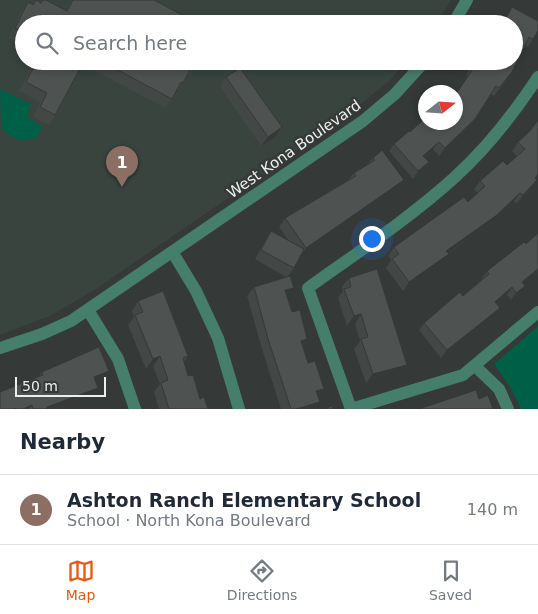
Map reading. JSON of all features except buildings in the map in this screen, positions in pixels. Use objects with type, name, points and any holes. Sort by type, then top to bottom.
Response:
[{"type":"street","points":[[458,15],[467,0]]},
{"type":"street","name":"West Kona Boulevard","points":[[0,348],[47,332],[88,310],[363,121],[395,94],[418,70]]},
{"type":"street","points":[[538,77],[518,108],[456,177],[379,237],[308,288],[351,409],[463,375],[538,312]]},
{"type":"street","points":[[173,252],[196,290],[212,324],[239,409]]},
{"type":"street","points":[[88,310],[118,358],[133,408]]},
{"type":"street","points":[[475,366],[499,389],[508,409]]},
{"type":"shaded area","points":[[0,0],[451,0],[442,15],[15,15],[15,70],[399,70],[389,81],[344,118],[96,289],[50,316],[0,335]]},
{"type":"green space","points":[[0,89],[31,104],[27,117],[43,127],[36,138],[31,140],[17,139],[1,127]]},
{"type":"green space","points":[[538,326],[538,409],[521,409],[510,387],[494,364]]},
{"type":"place","name":"Ashton Ranch Elementary School","points":[[122,187]]}]
